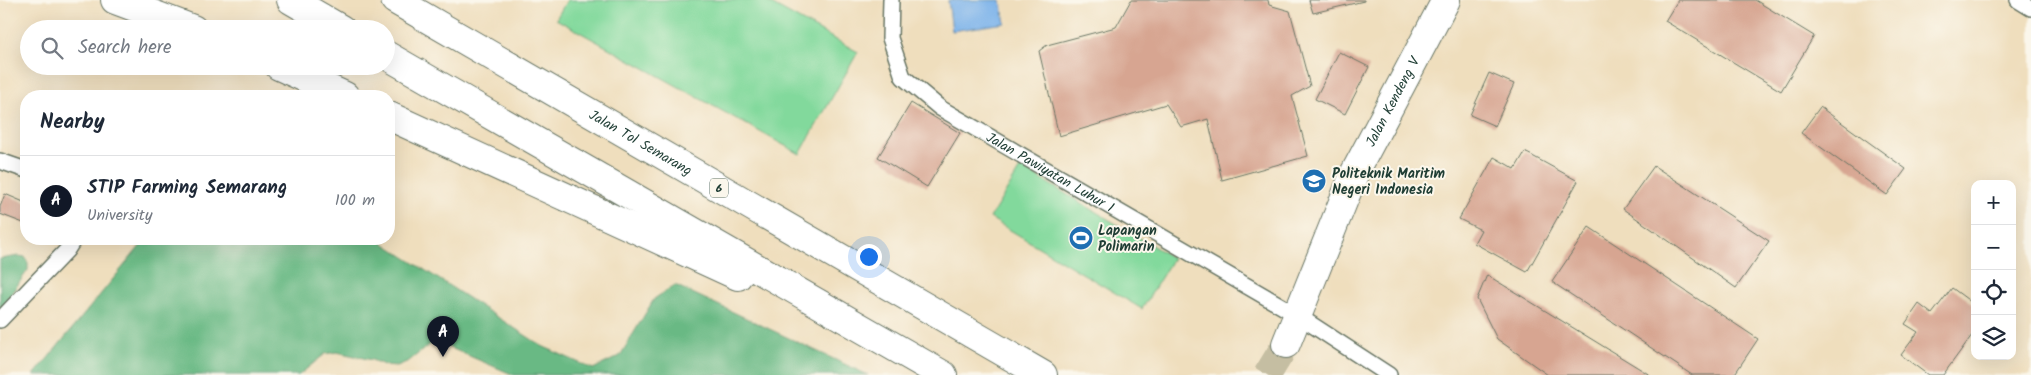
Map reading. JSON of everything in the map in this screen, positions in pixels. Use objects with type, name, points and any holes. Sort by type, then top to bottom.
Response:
[{"type":"main road","points":[[115,0],[169,20]]},
{"type":"main road","points":[[291,0],[325,20]]},
{"type":"main road","name":"Jalan Tol Semarang","points":[[395,0],[1043,375]]},
{"type":"main road","name":"Jalan Kendeng V","points":[[1286,344],[1355,172],[1446,0]]},
{"type":"main road","points":[[395,60],[943,375]]},
{"type":"main road","points":[[299,75],[332,90]]},
{"type":"main road","points":[[395,119],[894,347]]},
{"type":"lane","name":"Jalan Pawiyatan Luhur 1","points":[[891,0],[890,38],[903,78],[940,108],[1297,315],[1389,375]]},
{"type":"lane","points":[[2018,0],[2031,8]]},
{"type":"lane","points":[[0,161],[20,168]]},
{"type":"lane","points":[[0,320],[70,245]]},
{"type":"green space","points":[[567,0],[764,0],[858,52],[800,154],[556,19]]},
{"type":"green space","name":"Lapangan Polimarin","points":[[1021,167],[1173,258],[1142,309],[990,218]]},
{"type":"green space","points":[[141,245],[386,245],[542,346],[593,369],[620,356],[654,299],[675,285],[868,375],[514,375],[434,341],[409,361],[397,366],[384,365],[372,360],[337,352],[325,354],[299,375],[34,375]]},
{"type":"green space","points":[[25,257],[28,263],[28,270],[0,310],[0,259]]},
{"type":"water","points":[[948,0],[1001,0],[1005,23],[952,31]]},
{"type":"building","points":[[1131,0],[1268,0],[1269,5],[1290,11],[1310,86],[1292,96],[1308,156],[1222,180],[1208,119],[1181,127],[1166,104],[1059,136],[1039,51],[1047,45],[1116,27]]},
{"type":"building","points":[[1309,0],[1364,0],[1364,1],[1313,13]]},
{"type":"building","points":[[1678,0],[1755,0],[1814,36],[1781,91],[1665,21]]},
{"type":"building","points":[[1339,52],[1369,67],[1345,114],[1315,99]]},
{"type":"building","points":[[1489,73],[1514,84],[1495,126],[1470,115]]},
{"type":"building","points":[[911,103],[960,133],[927,187],[878,157]]},
{"type":"building","points":[[1820,107],[1906,169],[1887,195],[1801,133]]},
{"type":"building","points":[[1525,152],[1578,181],[1527,272],[1474,243],[1481,230],[1459,219],[1494,157],[1515,169]]},
{"type":"building","points":[[1654,166],[1769,241],[1736,288],[1623,209]]},
{"type":"building","points":[[5,194],[20,200],[20,222],[0,214],[0,207]]},
{"type":"building","points":[[1589,227],[1758,339],[1734,375],[1692,375],[1552,282]]},
{"type":"building","points":[[1487,275],[1650,375],[1548,375],[1497,339],[1477,299]]},
{"type":"building","points":[[1952,288],[1971,302],[1971,336],[1943,375],[1928,375],[1901,355],[1918,332],[1905,324],[1919,304],[1932,314]]},
{"type":"tunnel","points":[[1267,375],[1286,344]]},
{"type":"place","name":"Politeknik Maritim Negeri Indonesia","points":[[1314,181]]},
{"type":"place","name":"Lapangan Polimarin","points":[[1081,238]]},
{"type":"place","name":"STIP Farming Semarang","points":[[443,357]]}]
